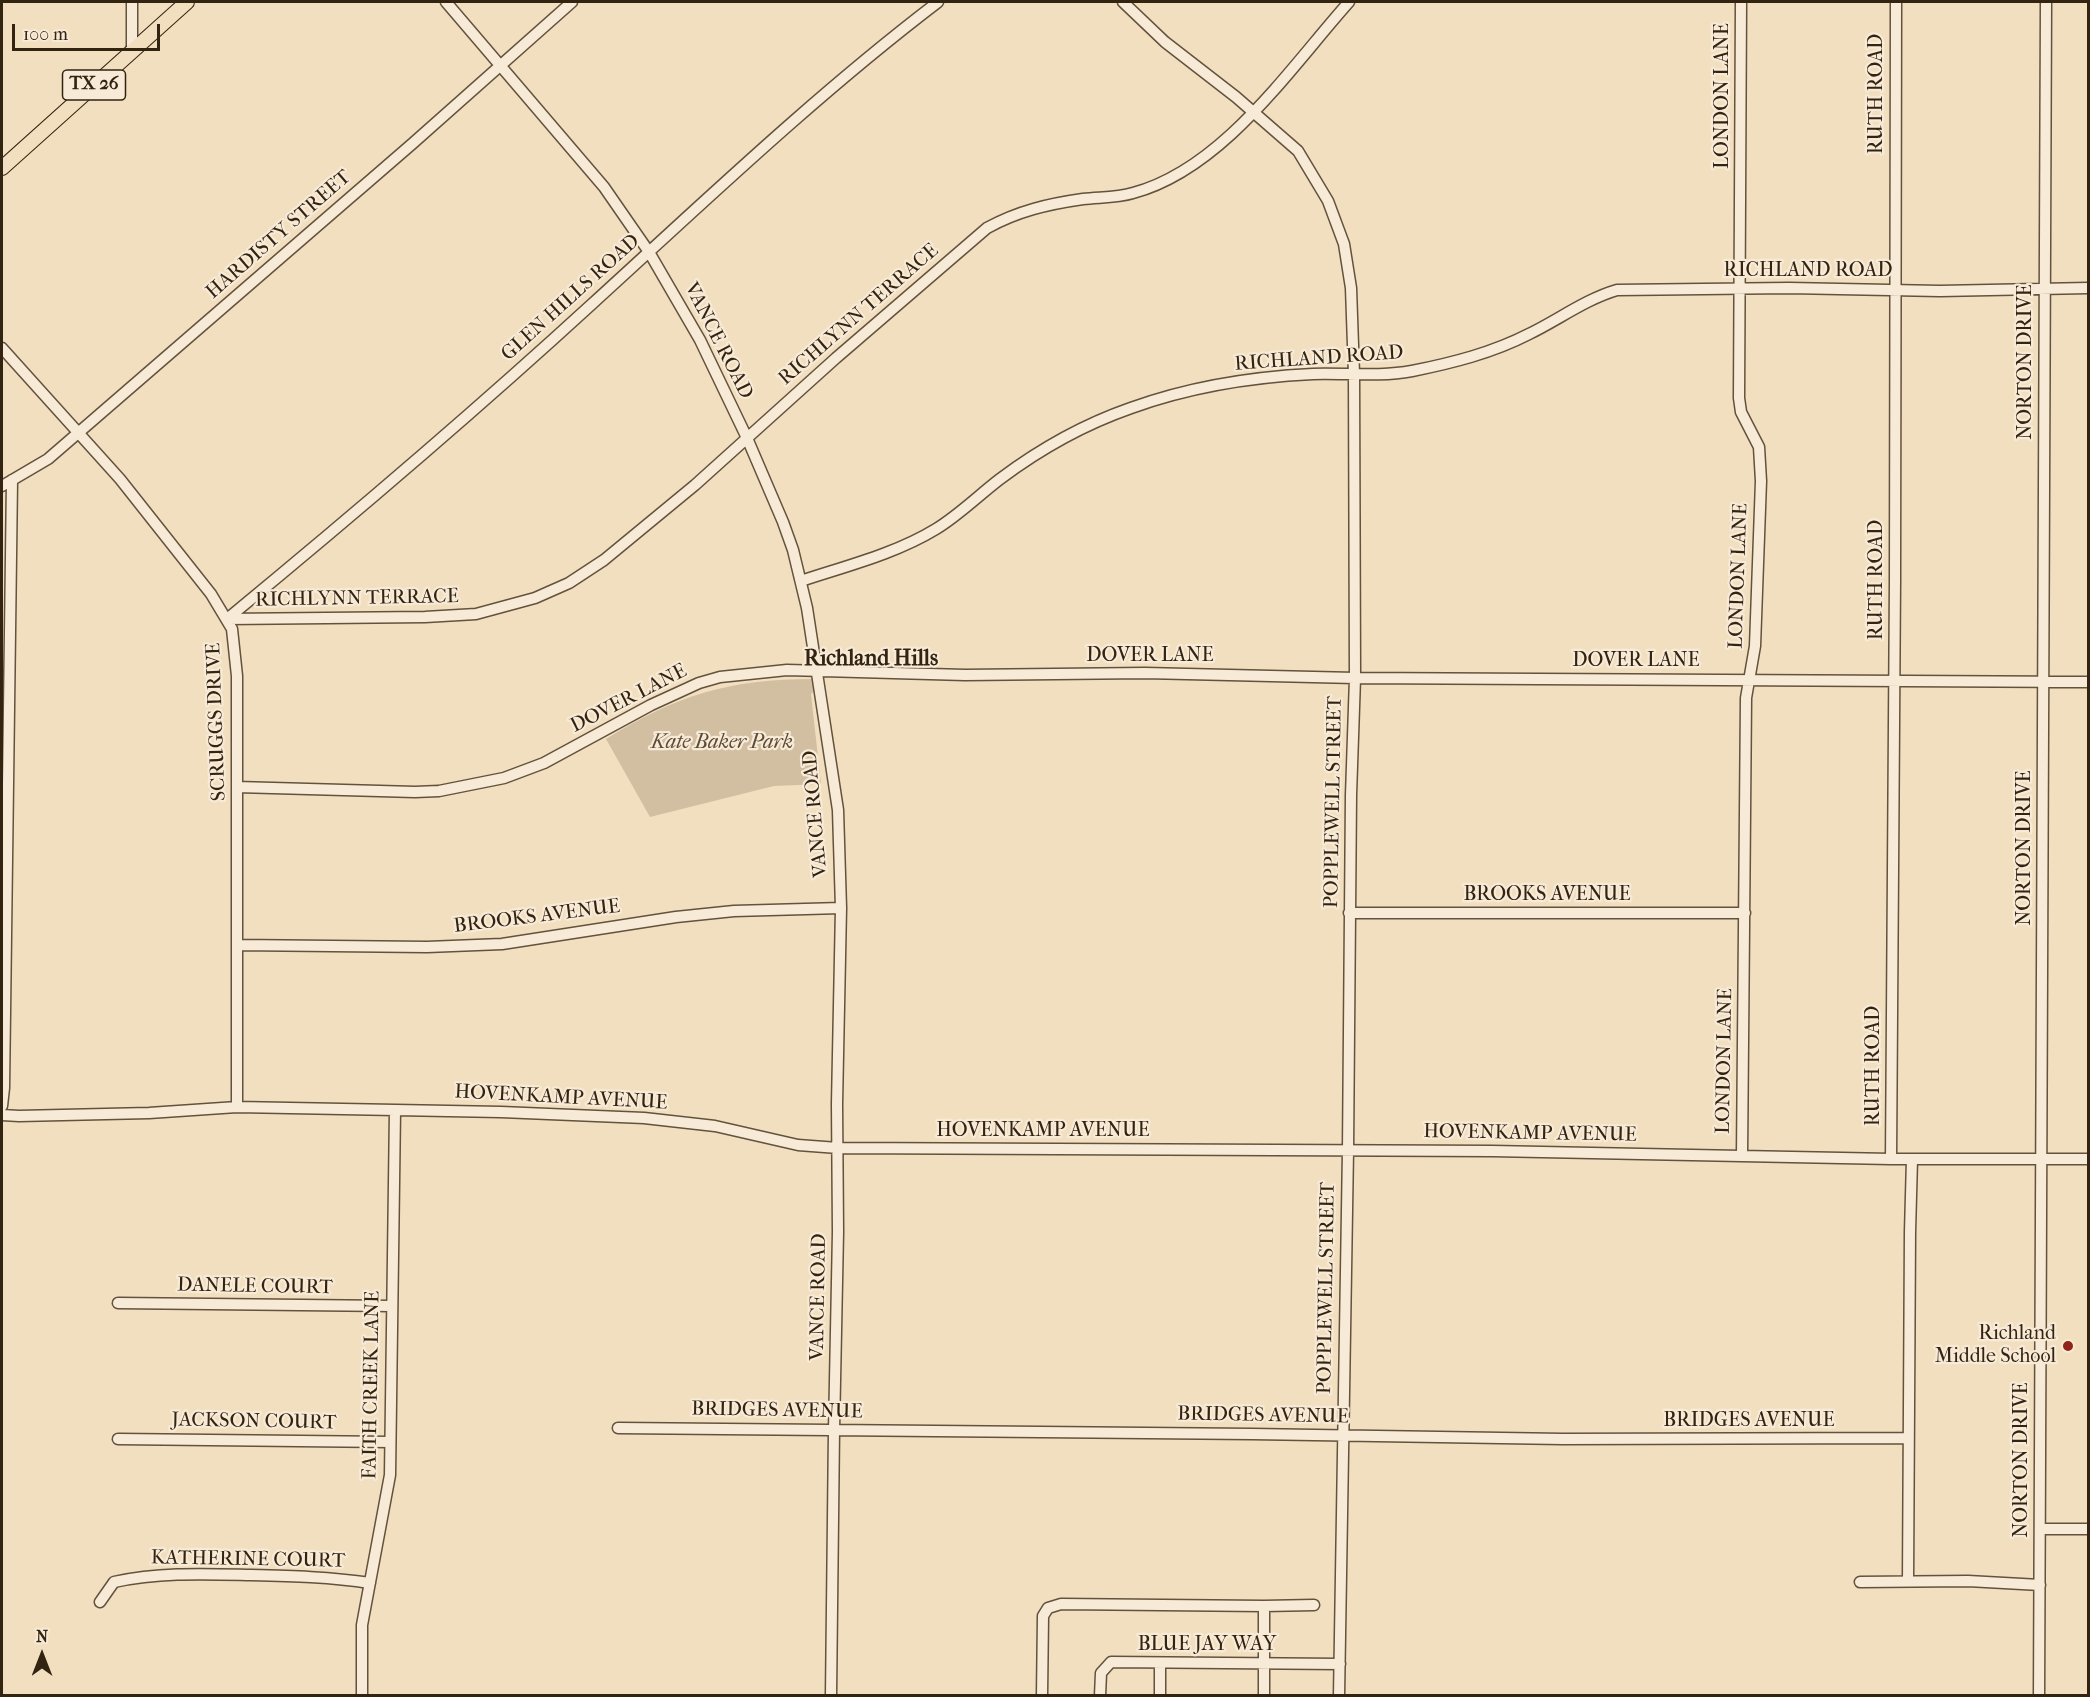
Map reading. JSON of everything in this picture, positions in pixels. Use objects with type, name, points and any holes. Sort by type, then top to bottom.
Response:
[{"type":"main road","name":"TX 26","points":[[2,168],[187,2]]},
{"type":"street","points":[[132,2],[132,51]]},
{"type":"street","name":"VANCE ROAD","points":[[446,2],[604,187],[649,252],[700,340],[747,438],[783,522],[801,581],[818,670],[838,810],[841,908],[831,1695]]},
{"type":"street","name":"HARDISTY STREET","points":[[2,486],[48,459],[79,433],[572,2]]},
{"type":"street","name":"GLEN HILLS ROAD","points":[[227,619],[376,497],[649,252],[762,147],[900,30],[938,2]]},
{"type":"street","name":"POPPLEWELL STREET","points":[[1123,2],[1166,42],[1221,85],[1298,151],[1328,201],[1344,244],[1351,288],[1354,374],[1355,678],[1349,913],[1340,1695]]},
{"type":"street","name":"RICHLYNN TERRACE","points":[[227,619],[476,614],[535,598],[569,583],[604,560],[695,485],[987,228],[1004,219],[1042,206],[1115,197],[1149,188],[1189,168],[1253,113],[1349,2]]},
{"type":"street","name":"LONDON LANE","points":[[1741,2],[1739,398],[1741,412],[1759,447],[1761,481],[1755,646],[1746,698],[1742,1156]]},
{"type":"street","name":"RUTH ROAD","points":[[1891,1159],[1896,2]]},
{"type":"street","name":"NORTON DRIVE","points":[[2039,1695],[2046,2]]},
{"type":"street","name":"RICHLAND ROAD","points":[[801,581],[881,554],[922,536],[937,528],[1003,477],[1072,433],[1122,411],[1163,397],[1233,382],[1282,375],[1386,374],[1411,371],[1480,354],[1527,336],[1603,294],[1617,290],[2088,288]]},
{"type":"street","name":"SCRUGGS DRIVE","points":[[2,348],[79,433],[191,567],[227,619],[232,630],[237,676],[237,1107]]},
{"type":"street","points":[[2,1106],[8,849],[12,480]]},
{"type":"street","name":"DOVER LANE","points":[[237,787],[415,792],[476,785],[504,778],[544,762],[651,705],[699,683],[745,673],[787,670],[965,675],[1145,673],[1355,678],[2088,682]]},
{"type":"street","name":"BROOKS AVENUE","points":[[237,945],[426,947],[502,944],[676,917],[734,911],[841,908]]},
{"type":"street","name":"BROOKS AVENUE","points":[[1349,913],[1745,913]]},
{"type":"street","name":"HOVENKAMP AVENUE","points":[[2,1115],[137,1113],[237,1107],[644,1118],[715,1126],[798,1145],[838,1148],[1348,1150],[1891,1159],[2088,1159]]},
{"type":"street","name":"FAITH CREEK LANE","points":[[362,1695],[362,1625],[390,1475],[395,1110]]},
{"type":"street","points":[[1908,1581],[1912,1159]]},
{"type":"street","name":"DANELE COURT","points":[[118,1303],[392,1306]]},
{"type":"street","name":"BRIDGES AVENUE","points":[[618,1428],[1563,1439],[1908,1438]]},
{"type":"street","name":"JACKSON COURT","points":[[118,1439],[390,1442]]},
{"type":"street","points":[[2040,1529],[2088,1529]]},
{"type":"street","name":"KATHERINE COURT","points":[[100,1602],[114,1582],[163,1574],[336,1577],[370,1582]]},
{"type":"street","points":[[1860,1582],[1968,1581],[2040,1585]]},
{"type":"street","points":[[1042,1695],[1043,1616],[1048,1608],[1061,1604],[1314,1605]]},
{"type":"street","points":[[1264,1606],[1264,1695]]},
{"type":"street","name":"BLUE JAY WAY","points":[[1100,1695],[1101,1673],[1111,1662],[1340,1664]]},
{"type":"street","points":[[1160,1663],[1160,1695]]},
{"type":"green space","name":"Kate Baker Park","points":[[813,679],[816,689],[811,694],[821,784],[774,786],[650,817],[606,739],[656,711],[705,692],[755,682]]},
{"type":"place","name":"Richland Middle School","points":[[2068,1346]]},
{"type":"district","name":"Richland Hills","points":[[871,660]]}]
